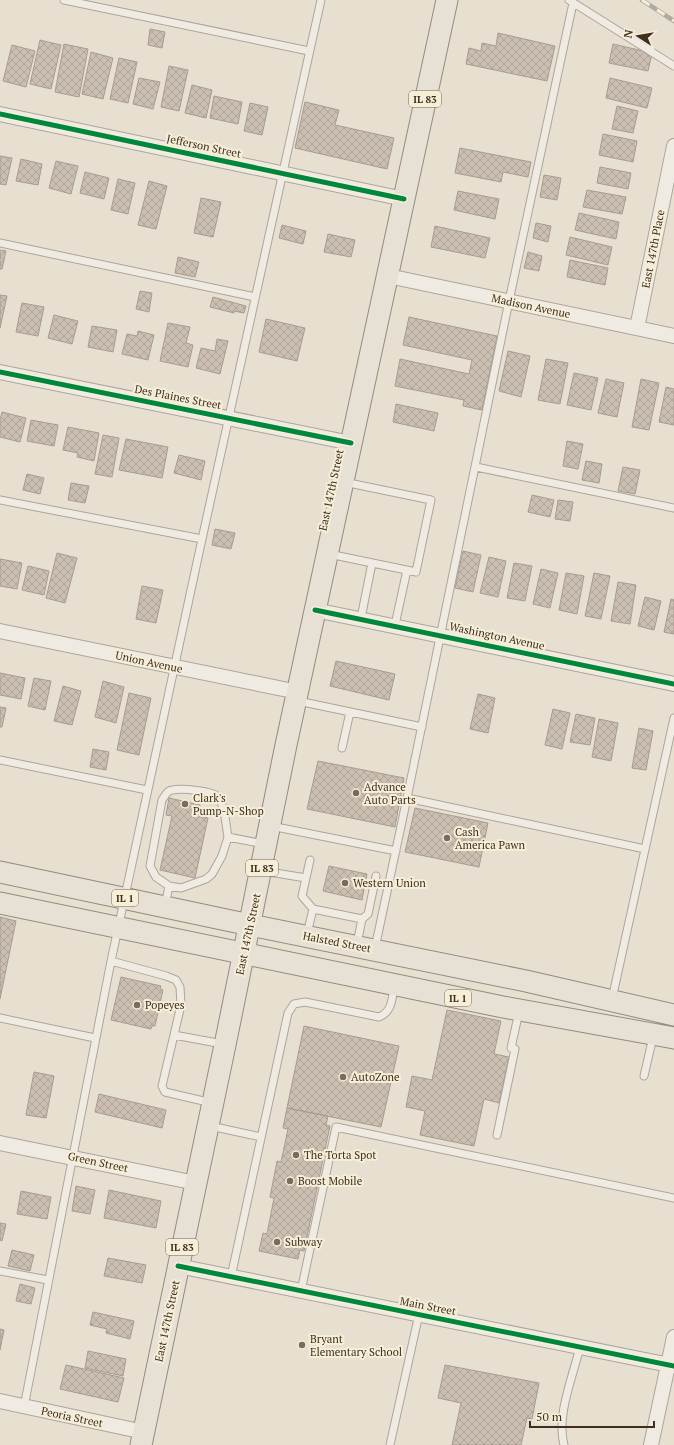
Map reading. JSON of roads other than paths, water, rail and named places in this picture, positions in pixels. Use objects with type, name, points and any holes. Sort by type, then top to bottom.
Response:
[{"type":"main road","name":"East 147th Street","points":[[142,1438],[315,610],[447,0]]},
{"type":"main road","name":"Halsted Street","points":[[0,872],[526,981],[674,1015]]},
{"type":"main road","name":"IL 1","points":[[0,903],[394,985],[519,1010],[674,1038]]},
{"type":"street","name":"Jefferson Street","points":[[0,114],[404,199]]},
{"type":"street","name":"East 147th Place","points":[[637,328],[674,146]]},
{"type":"street","name":"Madison Avenue","points":[[388,276],[674,336]]},
{"type":"street","name":"Des Plaines Street","points":[[0,372],[351,443]]},
{"type":"street","name":"Washington Avenue","points":[[315,610],[395,625],[674,684]]},
{"type":"street","name":"Union Avenue","points":[[0,631],[174,667],[297,696]]},
{"type":"street","name":"Green Street","points":[[0,1143],[196,1183]]},
{"type":"street","name":"Main Street","points":[[178,1266],[671,1365]]},
{"type":"street","points":[[651,1445],[671,1365],[674,1337]]},
{"type":"street","name":"Peoria Street","points":[[0,1401],[24,1406],[142,1438]]},
{"type":"lane","points":[[64,0],[309,51]]},
{"type":"lane","points":[[24,1406],[95,1038],[147,790],[321,0]]},
{"type":"lane","points":[[365,948],[396,851],[408,798],[571,1],[674,66]]},
{"type":"lane","points":[[0,243],[255,297]]},
{"type":"lane","points":[[476,467],[674,508]]},
{"type":"lane","points":[[327,554],[416,572],[431,500],[343,482]]},
{"type":"lane","points":[[0,500],[202,540]]},
{"type":"lane","points":[[361,618],[372,563]]},
{"type":"lane","points":[[395,625],[407,570]]},
{"type":"lane","points":[[297,696],[350,712],[422,727]]},
{"type":"lane","points":[[342,748],[350,712]]},
{"type":"lane","points":[[611,1000],[674,718]]},
{"type":"lane","points":[[0,760],[147,790]]},
{"type":"lane","points":[[172,790],[209,792],[218,796],[222,804],[228,837],[222,856],[212,874],[206,879],[181,888],[170,886],[156,877],[150,866],[162,800],[166,794],[172,790]]},
{"type":"lane","points":[[408,798],[645,849]]},
{"type":"lane","points":[[228,837],[268,835],[396,851]]},
{"type":"lane","points":[[310,860],[302,896],[313,909],[362,919]]},
{"type":"lane","points":[[261,870],[306,878]]},
{"type":"lane","points":[[362,919],[368,914],[376,876]]},
{"type":"lane","points":[[165,906],[170,886]]},
{"type":"lane","points":[[307,936],[313,909]]},
{"type":"lane","points":[[362,919],[365,948]]},
{"type":"lane","points":[[111,961],[176,980],[180,987],[181,1005],[162,1086],[165,1092],[213,1103]]},
{"type":"lane","points":[[232,1277],[288,1013],[294,1004],[305,1002],[379,1017],[389,1011],[394,985]]},
{"type":"lane","points":[[497,1135],[515,1049],[511,1048],[519,1010]]},
{"type":"lane","points":[[0,1018],[95,1038]]},
{"type":"lane","points":[[174,1035],[225,1044]]},
{"type":"lane","points":[[644,1076],[653,1035]]},
{"type":"lane","points":[[208,1125],[261,1137]]},
{"type":"lane","points":[[301,1291],[336,1127],[674,1198]]},
{"type":"lane","points":[[0,1271],[48,1280]]},
{"type":"lane","points":[[390,1445],[419,1314]]},
{"type":"lane","points":[[564,1445],[561,1434],[563,1412],[580,1347]]},
{"type":"railway","points":[[642,0],[674,21]]},
{"type":"place","name":"Advance Auto Parts","points":[[356,793]]},
{"type":"place","name":"Clark's Pump-N-Shop","points":[[185,804]]},
{"type":"place","name":"Cash America Pawn","points":[[447,838]]},
{"type":"place","name":"Western Union","points":[[345,883]]},
{"type":"place","name":"Popeyes","points":[[137,1005]]},
{"type":"place","name":"AutoZone","points":[[343,1077]]},
{"type":"place","name":"The Torta Spot","points":[[296,1155]]},
{"type":"place","name":"Boost Mobile","points":[[290,1181]]},
{"type":"place","name":"Subway","points":[[277,1242]]},
{"type":"place","name":"Bryant Elementary School","points":[[302,1345]]}]
